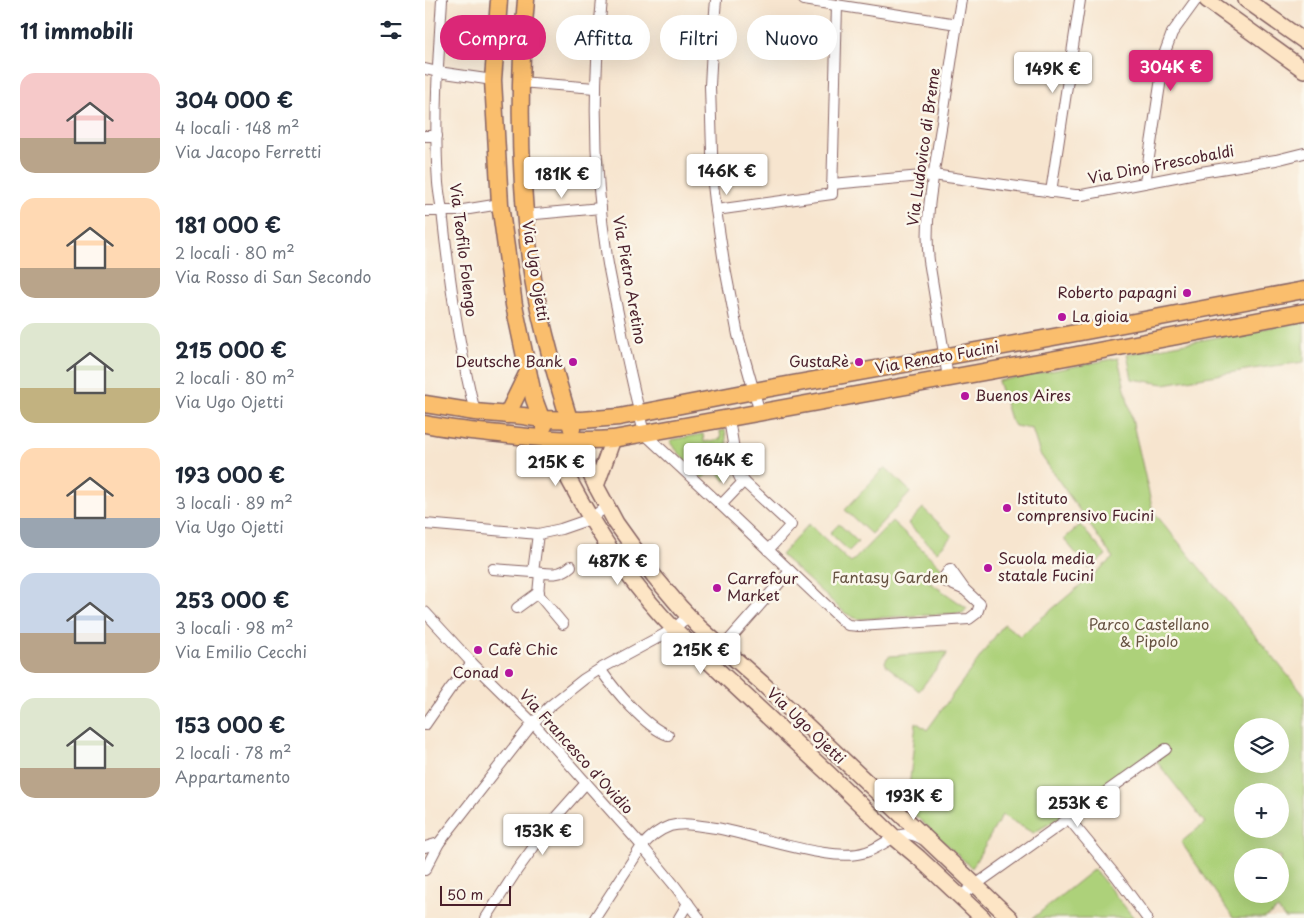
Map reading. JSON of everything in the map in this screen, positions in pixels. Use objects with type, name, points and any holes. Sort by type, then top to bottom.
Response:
[{"type":"main road","name":"Via Ugo Ojetti","points":[[499,0],[493,80],[500,204],[514,305],[534,399],[549,440],[590,519],[639,589],[674,630],[983,918]]},
{"type":"main road","name":"Via Ugo Ojetti","points":[[527,0],[520,82],[521,160],[530,259],[547,345],[575,441],[595,486],[639,557],[688,616],[1010,918]]},
{"type":"main road","points":[[1207,0],[1304,70]]},
{"type":"main road","points":[[1246,0],[1304,41]]},
{"type":"main road","name":"Via Renato Fucini","points":[[425,404],[480,413],[542,418],[600,419],[640,414],[754,390],[1304,290]]},
{"type":"main road","name":"Via Renato Fucini","points":[[425,424],[549,440],[613,439],[1304,312]]},
{"type":"main road","points":[[507,415],[528,372]]},
{"type":"main road","points":[[595,486],[613,439]]},
{"type":"street","name":"Via Teofilo Folengo","points":[[442,0],[438,72],[437,136],[439,183],[458,328],[480,413]]},
{"type":"street","name":"Via Pietro Aretino","points":[[601,0],[595,88],[601,208],[612,288],[623,343],[646,434]]},
{"type":"street","points":[[715,0],[710,86],[713,184],[724,263],[738,335],[760,413]]},
{"type":"street","points":[[804,0],[957,24]]},
{"type":"street","name":"Via Ludovico di Breme","points":[[948,378],[927,243],[928,214],[933,175],[961,0]]},
{"type":"street","points":[[1051,192],[1080,0]]},
{"type":"street","points":[[1145,183],[1165,52],[1172,33],[1196,0]]},
{"type":"street","points":[[832,189],[837,5]]},
{"type":"street","points":[[425,69],[493,80]]},
{"type":"street","points":[[520,82],[595,88]]},
{"type":"street","points":[[425,136],[437,136]]},
{"type":"street","name":"Via Dino Frescobaldi","points":[[716,210],[832,189],[933,175],[1082,195],[1201,172],[1276,160],[1304,153]]},
{"type":"street","points":[[425,211],[457,211],[500,204]]},
{"type":"street","points":[[525,215],[601,208]]},
{"type":"street","points":[[480,413],[488,421],[485,430],[481,432]]},
{"type":"street","points":[[729,419],[737,471],[740,478],[791,525],[768,550]]},
{"type":"street","points":[[646,434],[848,625],[969,619],[977,612],[981,604],[965,590]]},
{"type":"street","points":[[721,505],[744,481]]},
{"type":"street","points":[[425,524],[538,534],[561,529],[590,519],[607,506]]},
{"type":"street","points":[[538,534],[536,573],[538,594],[563,624]]},
{"type":"street","points":[[493,569],[559,574],[571,566]]},
{"type":"street","points":[[722,648],[790,571]]},
{"type":"street","points":[[517,608],[539,592]]},
{"type":"street","name":"Via Francesco d'Ovidio","points":[[425,612],[472,664],[533,724],[586,783],[642,846],[699,918]]},
{"type":"street","points":[[425,870],[439,843],[541,715],[583,679],[674,630],[688,616]]},
{"type":"street","points":[[425,725],[446,694],[472,664]]},
{"type":"street","points":[[600,669],[647,722],[656,730],[668,735]]},
{"type":"street","points":[[753,702],[766,688]]},
{"type":"street","points":[[960,896],[1166,749]]},
{"type":"street","points":[[486,918],[554,819],[586,783]]},
{"type":"street","points":[[1069,819],[1116,876],[1147,918]]},
{"type":"street","points":[[595,918],[642,846],[657,832],[676,825],[697,825],[731,831],[812,851],[836,854],[866,852],[894,837],[904,834],[914,834],[930,843]]},
{"type":"street","points":[[425,847],[439,843]]},
{"type":"street","points":[[679,918],[688,903]]},
{"type":"green space","points":[[1304,321],[1304,362],[1164,384],[1132,379],[1127,354]]},
{"type":"green space","name":"Parco Castellano & Pipolo","points":[[1118,358],[1153,511],[1304,695],[1304,918],[1284,918],[1278,909],[1265,918],[1233,918],[1181,842],[1205,823],[1157,762],[1162,746],[1061,817],[1033,833],[1002,815],[972,868],[907,808],[916,722],[927,730],[1004,624],[1020,636],[1113,558],[1040,454],[1032,429],[1015,426],[1010,419],[998,381]]},
{"type":"green space","points":[[725,430],[732,475],[725,481],[714,468],[703,478],[701,477],[671,444],[671,440],[703,434],[704,442],[721,439],[720,431]]},
{"type":"green space","points":[[885,467],[911,492],[871,534],[845,510]]},
{"type":"green space","points":[[923,508],[952,536],[937,552],[908,524]]},
{"type":"green space","name":"Fantasy Garden","points":[[892,521],[942,568],[929,582],[967,608],[963,613],[855,618],[845,613],[781,555],[809,524],[851,563]]},
{"type":"green space","points":[[839,524],[858,542],[849,551],[830,533]]},
{"type":"green space","points":[[1080,525],[1106,555],[1089,569],[1064,539]]},
{"type":"green space","points":[[947,653],[946,656],[919,691],[887,666],[885,662],[890,656]]},
{"type":"green space","points":[[1094,869],[1134,918],[1033,918]]},
{"type":"place","name":"Roberto papagni","points":[[1187,293]]},
{"type":"place","name":"La gioia","points":[[1062,317]]},
{"type":"place","name":"Deutsche Bank","points":[[573,362]]},
{"type":"place","name":"GustaRè","points":[[859,362]]},
{"type":"place","name":"Buenos Aires","points":[[965,396]]},
{"type":"place","name":"Istituto comprensivo Fucini","points":[[1007,508]]},
{"type":"place","name":"Scuola media statale Fucini","points":[[988,568]]},
{"type":"place","name":"Carrefour Market","points":[[717,588]]},
{"type":"place","name":"Cafè Chic","points":[[478,650]]},
{"type":"place","name":"Conad","points":[[509,673]]}]
